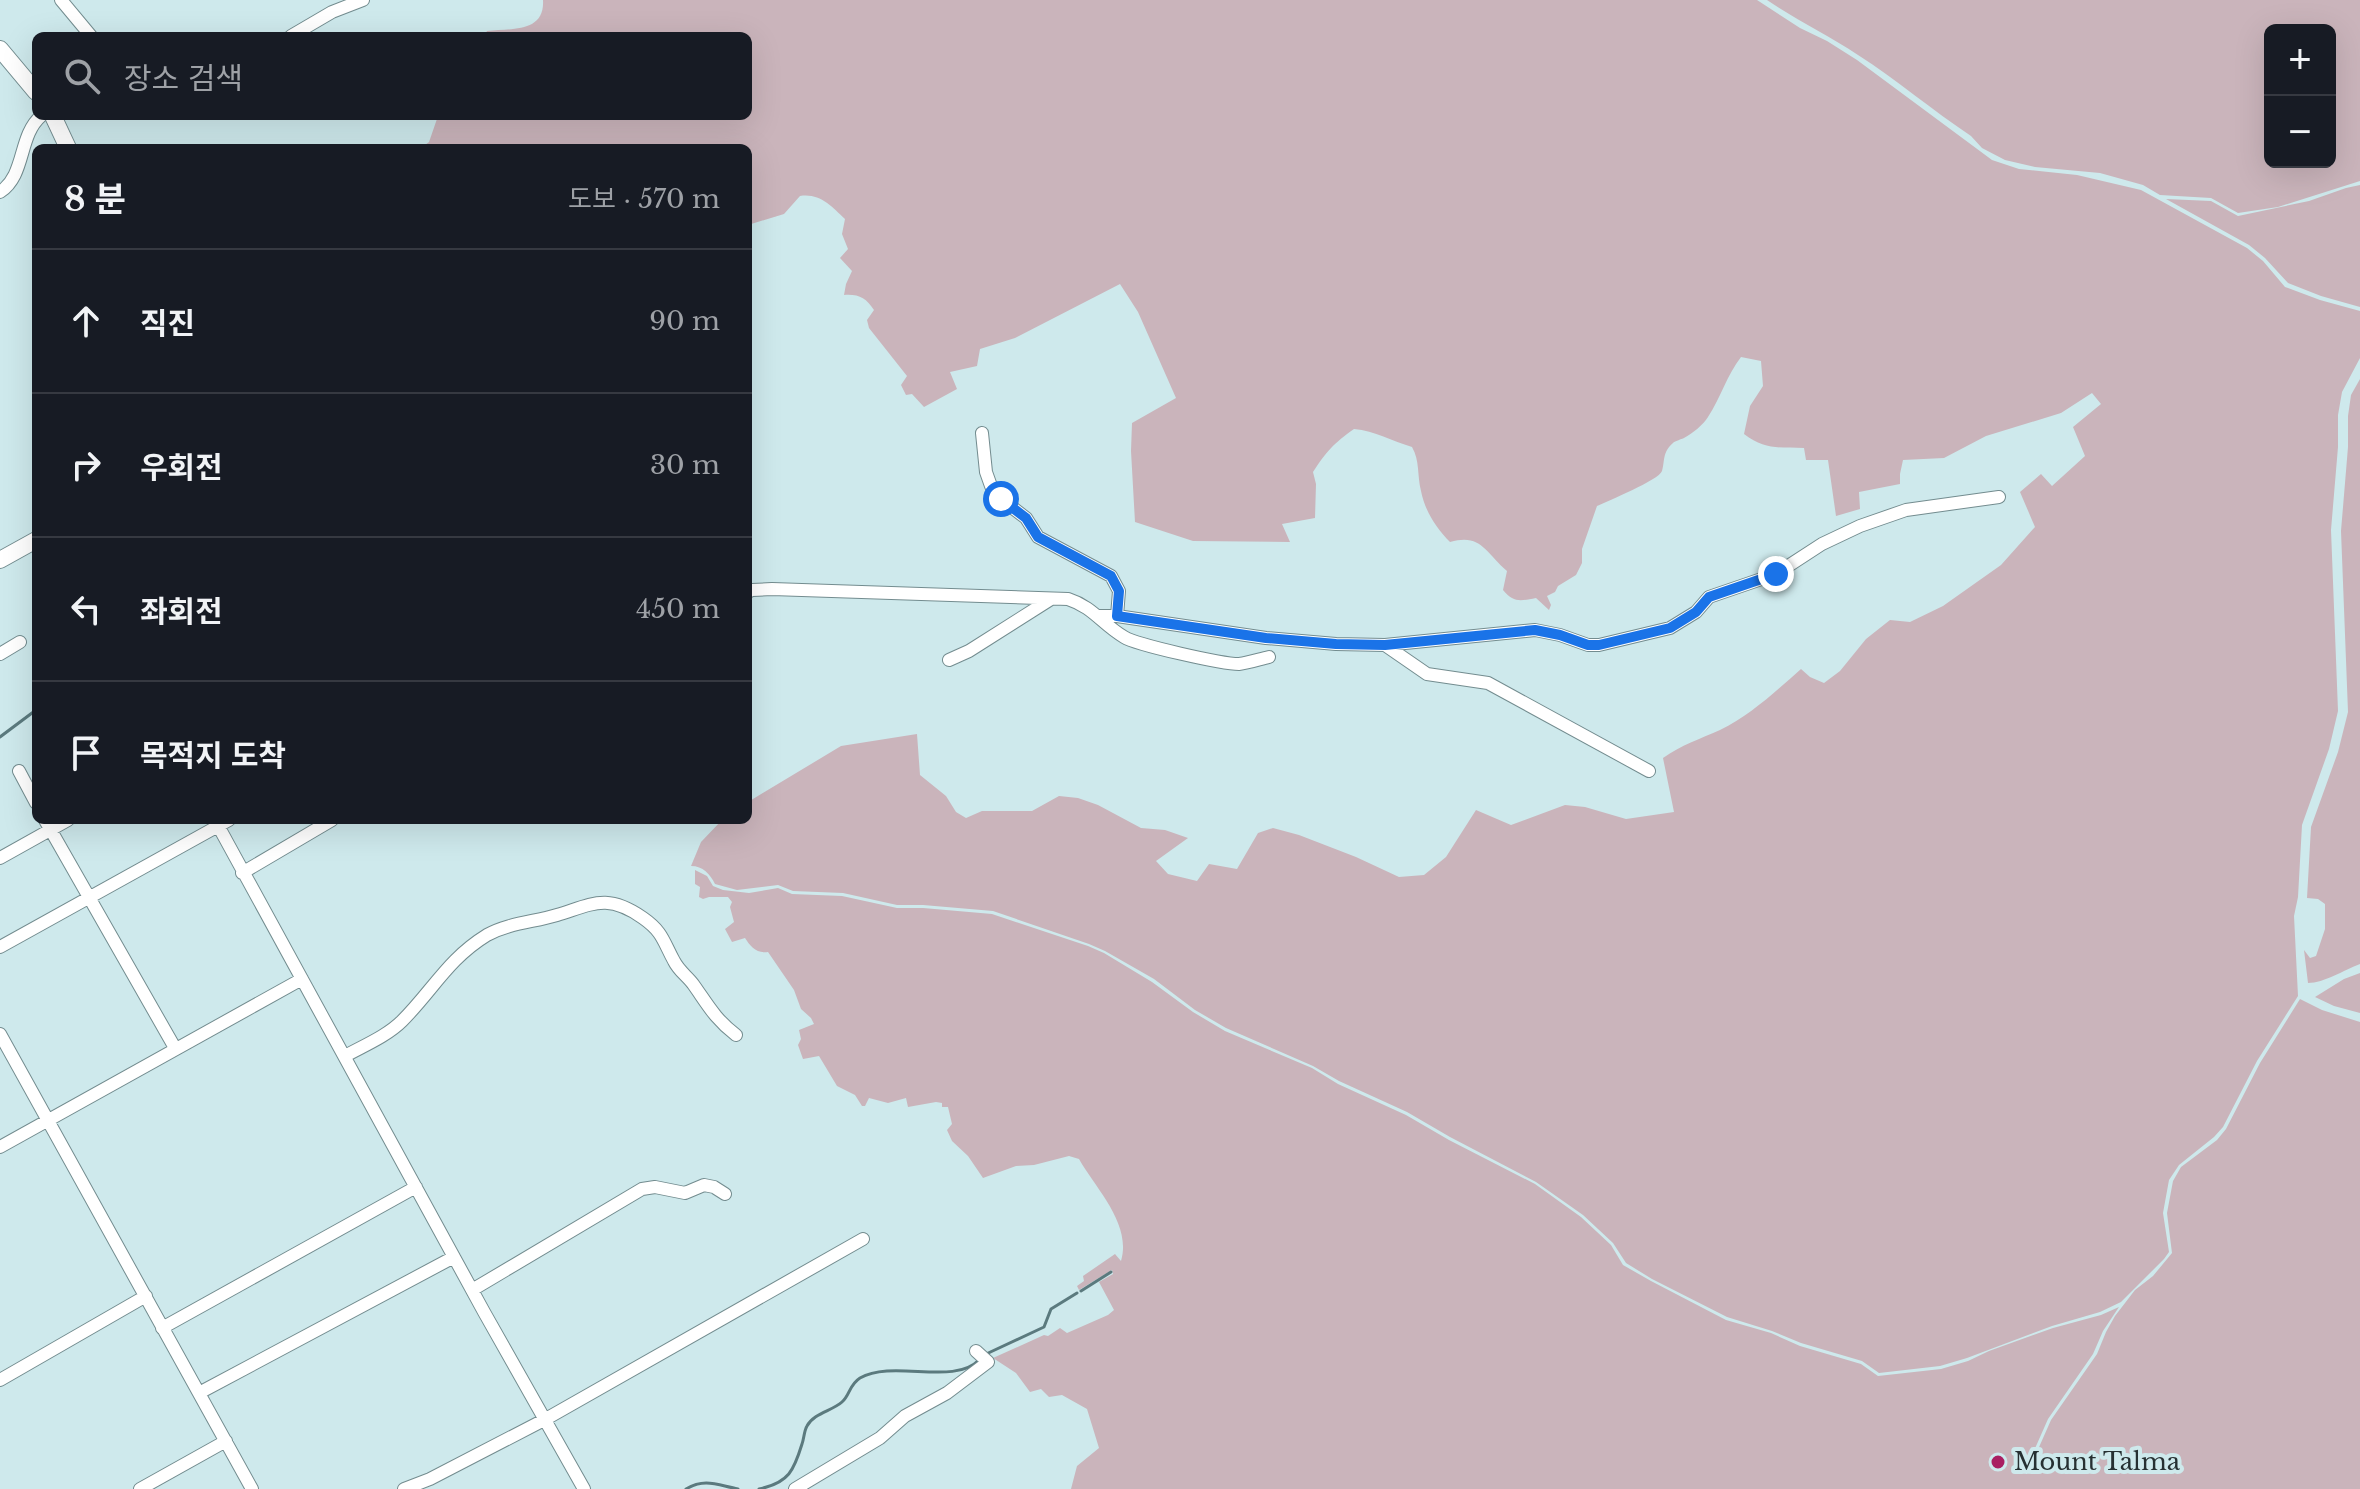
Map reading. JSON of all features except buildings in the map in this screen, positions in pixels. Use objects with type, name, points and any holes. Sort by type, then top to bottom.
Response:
[{"type":"street","points":[[61,0],[88,32]]},
{"type":"street","points":[[298,32],[332,12],[363,0]]},
{"type":"street","points":[[0,49],[32,87]]},
{"type":"street","points":[[0,192],[15,176],[32,125],[37,120]]},
{"type":"street","points":[[55,120],[66,144]]},
{"type":"street","points":[[982,433],[986,472],[991,486],[1001,499],[1026,518],[1038,537],[1111,576],[1119,591],[1117,616]]},
{"type":"street","points":[[1098,616],[1336,644],[1385,645],[1535,630],[1588,645],[1599,645],[1670,628],[1696,612],[1709,597],[1776,574],[1822,544],[1860,526],[1906,510],[1999,497]]},
{"type":"street","points":[[0,560],[32,542]]},
{"type":"street","points":[[752,590],[1068,599],[1082,603],[1128,640],[1239,664],[1269,657]]},
{"type":"street","points":[[949,660],[969,651],[1051,599]]},
{"type":"street","points":[[0,654],[20,642]]},
{"type":"street","points":[[1385,645],[1427,674],[1488,683],[1649,771]]},
{"type":"street","points":[[19,771],[32,795]]},
{"type":"street","points":[[0,947],[217,824]]},
{"type":"street","points":[[222,824],[242,873],[584,1489]]},
{"type":"street","points":[[242,873],[325,824]]},
{"type":"street","points":[[0,858],[48,825],[175,1048]]},
{"type":"street","points":[[345,1056],[399,1024],[452,961],[488,935],[504,927],[546,918],[588,903],[603,902],[622,905],[657,929],[674,961],[709,1010],[736,1035]]},
{"type":"street","points":[[0,1147],[302,979]]},
{"type":"street","points":[[0,1034],[252,1489]]},
{"type":"street","points":[[472,1290],[642,1189],[655,1187],[685,1193],[704,1185],[725,1194]]},
{"type":"street","points":[[162,1328],[416,1187]]},
{"type":"street","points":[[404,1489],[430,1479],[544,1420],[863,1239]]},
{"type":"street","points":[[199,1393],[454,1257]]},
{"type":"street","points":[[0,1380],[146,1296]]},
{"type":"street","points":[[795,1489],[880,1438],[905,1416],[947,1393],[988,1362],[976,1351]]},
{"type":"street","points":[[140,1489],[226,1441]]},
{"type":"shaded area","points":[[543,0],[1757,0],[1857,60],[1992,160],[2019,169],[2077,175],[2141,190],[2247,248],[2285,287],[2360,311],[2360,358],[2342,392],[2338,415],[2331,530],[2338,711],[2329,749],[2302,825],[2294,916],[2298,996],[2257,1061],[2223,1127],[2179,1165],[2169,1180],[2163,1213],[2169,1252],[2164,1259],[2121,1302],[2100,1312],[1940,1366],[1879,1373],[1862,1361],[1727,1317],[1652,1279],[1626,1263],[1613,1243],[1583,1215],[1536,1182],[1407,1112],[1226,1028],[1195,1010],[1154,979],[1089,944],[993,911],[897,905],[843,893],[793,891],[778,885],[737,890],[715,884],[706,871],[691,866],[701,842],[718,824],[752,824],[752,800],[841,746],[917,734],[920,775],[946,796],[956,812],[966,818],[982,811],[1032,811],[1059,796],[1078,798],[1141,828],[1165,830],[1188,838],[1156,861],[1168,874],[1197,881],[1209,864],[1237,869],[1258,833],[1273,828],[1356,857],[1399,877],[1424,875],[1446,857],[1476,810],[1511,825],[1565,805],[1585,807],[1626,819],[1674,812],[1663,758],[1742,717],[1801,669],[1824,683],[1840,671],[1866,639],[1890,620],[1910,622],[1943,606],[2001,565],[2035,527],[2020,492],[2041,474],[2052,486],[2085,456],[2073,427],[2101,404],[2092,393],[2061,413],[1986,436],[1944,458],[1903,460],[1900,484],[1859,492],[1860,509],[1836,516],[1828,460],[1806,460],[1804,448],[1766,445],[1744,434],[1750,406],[1763,386],[1761,361],[1741,357],[1706,420],[1691,434],[1669,446],[1659,475],[1597,506],[1582,549],[1582,563],[1576,575],[1547,596],[1551,605],[1549,610],[1536,598],[1518,600],[1507,594],[1503,590],[1507,571],[1482,546],[1469,540],[1450,542],[1440,531],[1423,498],[1412,447],[1362,430],[1354,429],[1341,439],[1313,472],[1316,484],[1315,518],[1282,524],[1290,542],[1193,541],[1135,522],[1132,423],[1176,398],[1138,312],[1120,284],[1015,338],[980,349],[977,366],[950,372],[957,389],[924,407],[912,394],[906,395],[901,385],[907,376],[869,328],[867,320],[874,310],[862,298],[844,295],[852,271],[840,258],[848,249],[842,234],[845,219],[814,196],[800,196],[784,214],[752,224],[752,144],[426,144],[437,120],[752,120],[752,32],[486,32],[525,27],[532,24],[542,11]]},
{"type":"shaded area","points":[[1767,0],[2360,0],[2360,181],[2278,207],[2238,213],[2211,198],[2160,195],[2143,185],[2100,173],[2035,167],[2005,160],[1982,148],[1971,136],[1847,48]]},
{"type":"shaded area","points":[[2360,185],[2360,307],[2288,283],[2249,245],[2166,199],[2211,201],[2238,216],[2309,201]]},
{"type":"shaded area","points":[[2360,379],[2360,964],[2327,979],[2308,983],[2304,950],[2310,958],[2316,956],[2325,929],[2325,904],[2318,899],[2307,898],[2311,827],[2338,752],[2348,712],[2341,531],[2348,416],[2351,395]]},
{"type":"shaded area","points":[[695,870],[707,876],[713,886],[723,890],[749,893],[778,888],[792,894],[842,896],[897,908],[992,914],[1088,946],[1152,982],[1225,1031],[1312,1068],[1535,1184],[1581,1217],[1611,1245],[1623,1265],[1651,1281],[1726,1320],[1861,1364],[1878,1376],[1941,1369],[2119,1307],[2093,1354],[2048,1419],[2033,1453],[2025,1459],[2027,1461],[2036,1454],[2051,1420],[2097,1354],[2115,1316],[2135,1290],[2153,1276],[2172,1253],[2167,1213],[2173,1181],[2181,1167],[2217,1140],[2226,1129],[2260,1063],[2300,999],[2360,1022],[2360,1489],[1071,1489],[1077,1466],[1099,1448],[1087,1409],[1062,1395],[1049,1397],[1041,1389],[1030,1392],[1016,1373],[993,1358],[1060,1328],[1067,1333],[1114,1310],[1099,1282],[1113,1274],[1112,1270],[1079,1290],[1077,1286],[1084,1281],[1083,1276],[1115,1254],[1121,1261],[1121,1234],[1110,1207],[1079,1159],[1069,1156],[1016,1166],[983,1178],[968,1156],[952,1141],[947,1130],[952,1124],[948,1107],[942,1107],[942,1103],[908,1107],[906,1098],[888,1103],[869,1098],[862,1106],[855,1095],[837,1086],[819,1056],[803,1059],[798,1045],[801,1039],[799,1030],[814,1024],[811,1018],[801,1009],[794,990],[768,952],[757,951],[745,938],[732,942],[725,929],[734,922],[730,907],[732,902],[728,897],[699,897],[700,887],[695,884]]},
{"type":"shaded area","points":[[2360,973],[2360,1013],[2315,997],[2344,979]]},
{"type":"waterway","points":[[0,737],[32,713]]},
{"type":"waterway","points":[[1081,1291],[1111,1272]]},
{"type":"waterway","points":[[984,1355],[1044,1327],[1051,1309],[1077,1293]]},
{"type":"waterway","points":[[759,1489],[777,1483],[789,1474],[810,1422],[842,1402],[860,1378],[889,1371],[954,1371],[979,1360]]},
{"type":"waterway","points":[[686,1489],[705,1483],[738,1489]]},
{"type":"place","name":"Mount Talma","points":[[1998,1462]]},
{"type":"route","points":[[1001,499],[1026,518],[1038,537],[1111,576],[1119,591],[1117,616],[1266,638],[1385,645],[1535,630],[1588,645],[1599,645],[1670,628],[1685,621],[1709,597],[1776,574]]}]
